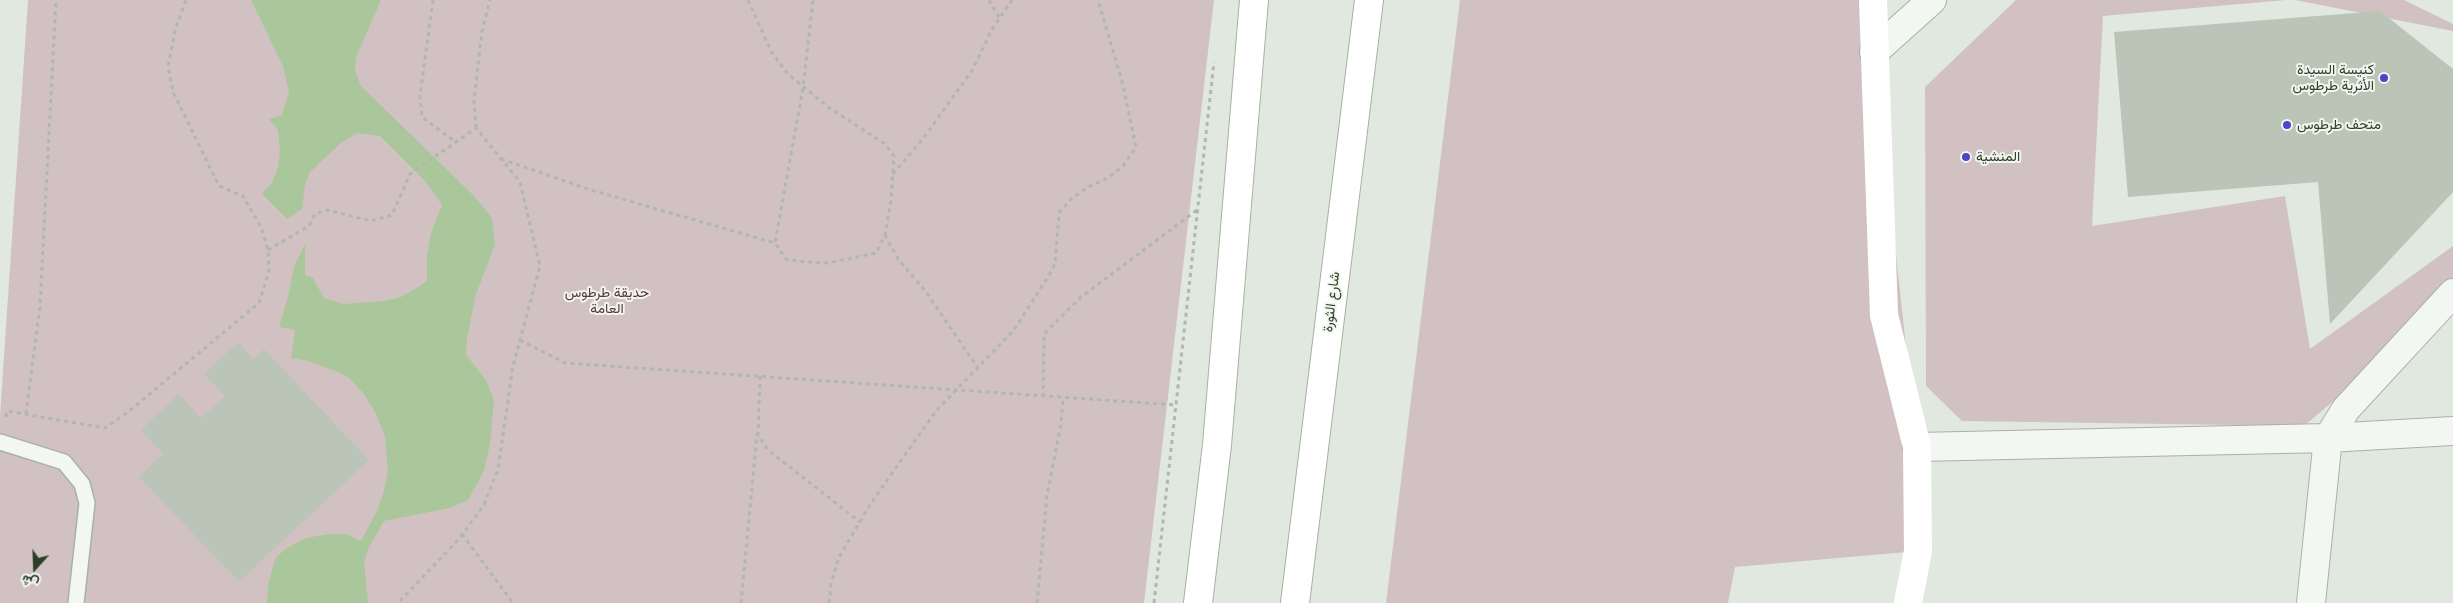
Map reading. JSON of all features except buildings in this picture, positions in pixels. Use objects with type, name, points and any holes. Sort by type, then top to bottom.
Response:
[{"type":"main road","points":[[1198,603],[1217,445],[1254,0]]},
{"type":"main road","name":"شارع الثورة","points":[[1294,603],[1369,0]]},
{"type":"main road","points":[[1872,0],[1884,315],[1916,447],[1918,551],[1908,603]]},
{"type":"street","points":[[1874,52],[1932,0]]},
{"type":"street","points":[[2310,603],[2328,438],[2336,422],[2346,409],[2453,293]]},
{"type":"street","points":[[1916,447],[2328,438],[2453,431]]},
{"type":"lane","points":[[0,442],[64,462],[82,484],[87,503],[76,603]]},
{"type":"path","points":[[26,414],[40,306],[56,0]]},
{"type":"path","points":[[6,411],[105,428],[128,412],[259,303],[269,271],[268,250],[261,227],[243,196],[219,186],[173,92],[168,66],[176,26],[186,0]]},
{"type":"path","points":[[433,0],[420,96],[422,117],[454,141]]},
{"type":"path","points":[[399,602],[462,534],[484,505],[498,469],[513,366],[540,266],[520,182],[476,128],[474,101],[481,40],[490,0]]},
{"type":"path","points":[[500,158],[592,190],[775,242],[786,259],[828,262],[876,253],[885,234],[892,200],[894,156],[884,144],[828,107],[788,74],[772,53],[748,0]]},
{"type":"path","points":[[775,242],[803,88],[813,0]]},
{"type":"path","points":[[989,0],[999,18]]},
{"type":"path","points":[[893,174],[922,140],[973,69],[999,18],[1012,0]]},
{"type":"path","points":[[829,603],[831,584],[839,558],[860,522],[936,411],[1014,330],[1055,264],[1059,213],[1088,187],[1108,178],[1123,166],[1136,147],[1123,85],[1098,0]]},
{"type":"path","points":[[1154,603],[1216,53]]},
{"type":"path","points":[[268,250],[309,226],[315,214],[326,210],[371,221],[392,215],[410,174],[454,141],[476,128]]},
{"type":"path","points":[[1043,397],[1044,334],[1080,298],[1198,210]]},
{"type":"path","points":[[885,234],[898,259],[926,292],[978,368]]},
{"type":"path","points":[[520,340],[565,363],[1176,405]]},
{"type":"path","points":[[760,376],[758,435],[768,450],[860,522]]},
{"type":"path","points":[[1037,603],[1047,496],[1061,424],[1063,398]]},
{"type":"path","points":[[741,603],[758,422]]},
{"type":"path","points":[[462,534],[513,603]]},
{"type":"green space","name":"حديقة طرطوس العامة","points":[[28,0],[1214,0],[1144,603],[0,603],[0,416]]},
{"type":"green space","points":[[1460,0],[1879,0],[1874,52],[1917,447],[1918,551],[1735,567],[1728,603],[1386,603]]},
{"type":"green space","points":[[2016,0],[2286,0],[2103,16],[2092,226],[2285,196],[2310,349],[2453,246],[2453,299],[2304,426],[1962,421],[1926,386],[1925,87]]},
{"type":"green space","points":[[2295,0],[2404,0],[2453,24],[2453,31]]},
{"type":"shaded area","points":[[251,0],[381,0],[356,57],[355,71],[361,86],[476,198],[492,218],[495,245],[476,294],[467,338],[466,355],[486,380],[494,400],[490,444],[484,471],[468,500],[450,508],[384,521],[369,547],[364,562],[368,603],[267,603],[268,585],[276,557],[287,548],[306,538],[329,534],[347,534],[361,541],[377,511],[388,471],[385,437],[376,414],[364,394],[348,377],[309,361],[291,358],[295,330],[279,327],[294,267],[305,244],[305,275],[313,278],[324,298],[344,304],[385,301],[401,297],[420,286],[427,280],[427,255],[431,233],[442,205],[425,181],[380,136],[358,133],[342,142],[310,172],[305,185],[302,209],[287,219],[262,194],[272,183],[278,168],[280,150],[278,130],[269,119],[282,115],[289,92],[283,66]]},
{"type":"place","name":"كنيسة السيدة الأثرية طرطوس","points":[[2384,78]]},
{"type":"place","name":"متحف طرطوس","points":[[2287,125]]},
{"type":"place","name":"المنشية","points":[[1966,157]]}]
